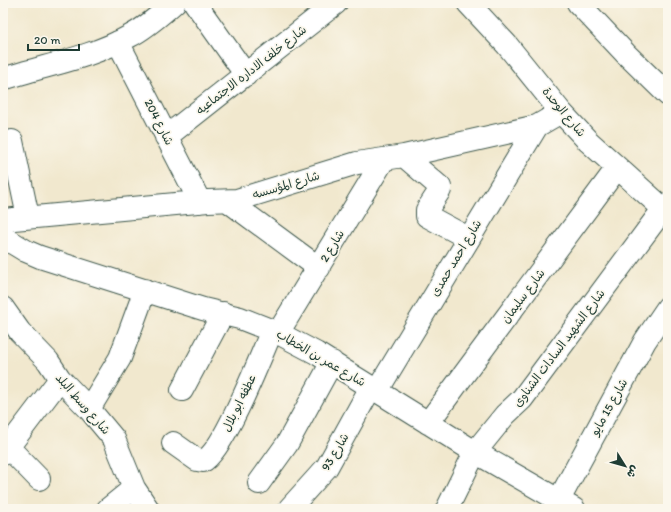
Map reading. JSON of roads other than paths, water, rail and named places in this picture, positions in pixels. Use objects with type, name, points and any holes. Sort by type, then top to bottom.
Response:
[{"type":"street","points":[[3,80],[85,56],[118,42],[143,29],[174,3]]},
{"type":"street","points":[[194,3],[246,75]]},
{"type":"street","name":"شارع خلف الاداره الاجتماعيه","points":[[166,137],[336,3]]},
{"type":"street","name":"شارع الوحدة","points":[[468,3],[506,45],[561,112],[588,141],[666,210]]},
{"type":"street","points":[[578,3],[626,54],[668,95]]},
{"type":"street","name":"شارع 204","points":[[118,42],[200,202]]},
{"type":"street","name":"شارع المؤسسه","points":[[3,220],[200,202],[228,201],[357,164],[394,158],[537,126],[561,112]]},
{"type":"street","name":"شارع احمد حمدى","points":[[374,389],[537,126]]},
{"type":"street","points":[[12,141],[28,217]]},
{"type":"street","points":[[394,158],[440,187],[440,190],[427,210],[428,216],[468,238]]},
{"type":"street","name":"شارع 2","points":[[275,331],[394,158]]},
{"type":"street","name":"شارع سليمان","points":[[428,423],[618,168]]},
{"type":"street","points":[[228,201],[319,268]]},
{"type":"street","name":"شارع الشهيد السادات الشناوى","points":[[447,509],[475,452],[505,415],[522,399],[666,210]]},
{"type":"street","name":"شارع عمر بن الخطاب","points":[[3,237],[26,251],[40,257],[223,313],[275,331],[332,362],[562,506]]},
{"type":"street","points":[[89,409],[120,358],[145,290]]},
{"type":"street","name":"شارع 15 مايو","points":[[562,506],[645,341],[668,307]]},
{"type":"street","name":"شارع وسط البلد","points":[[3,308],[20,332],[48,361],[60,379],[114,438],[134,488],[148,509]]},
{"type":"street","points":[[182,390],[223,313]]},
{"type":"street","name":"عطفه ابو بلال","points":[[173,443],[197,460],[203,461],[210,456],[237,412],[275,331]]},
{"type":"street","points":[[259,483],[291,437],[332,362]]},
{"type":"street","points":[[39,479],[6,450],[60,379]]},
{"type":"street","name":"شارع 93","points":[[289,509],[327,467],[374,389]]},
{"type":"street","points":[[108,509],[134,488]]}]
